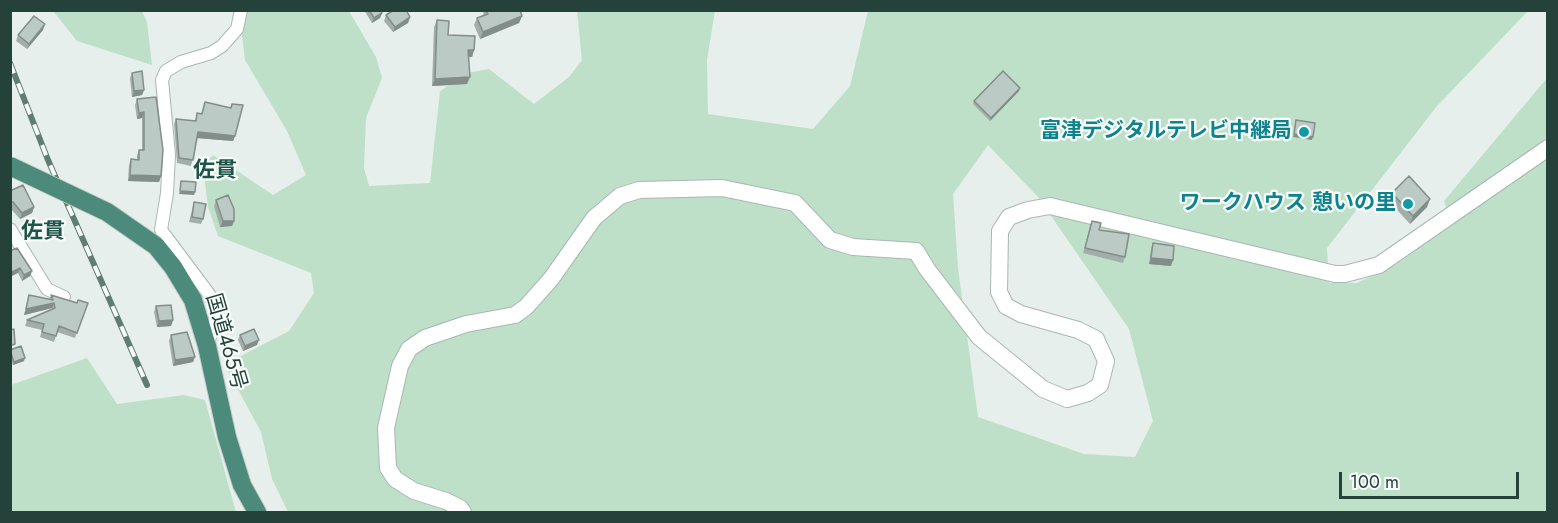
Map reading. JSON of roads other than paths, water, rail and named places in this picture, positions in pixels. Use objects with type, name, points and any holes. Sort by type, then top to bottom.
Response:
[{"type":"highway","name":"国道465号","points":[[10,166],[107,212],[156,246],[173,267],[193,300],[207,346],[227,437],[242,485],[257,513]]},
{"type":"street","points":[[207,346],[215,322],[215,308],[209,294],[161,230],[167,193],[169,155],[162,80],[166,70],[182,62],[211,53],[222,46],[237,29],[241,10]]},
{"type":"street","points":[[463,513],[446,501],[414,491],[395,479],[388,468],[386,428],[400,366],[409,349],[425,338],[466,324],[514,315],[526,308],[551,279],[594,218],[620,196],[639,190],[722,188],[795,203],[830,240],[854,247],[916,250],[927,269],[979,337],[1043,389],[1067,399],[1088,393],[1100,385],[1106,361],[1096,339],[1078,330],[1021,314],[1006,306],[999,292],[1000,231],[1009,217],[1028,210],[1050,206],[1335,273],[1345,273],[1379,265],[1548,148]]},
{"type":"street","points":[[10,229],[47,289],[64,297]]},
{"type":"railway","points":[[10,63],[48,160],[147,385]]},
{"type":"place","name":"富津デジタルテレビ中継局","points":[[1304,132]]},
{"type":"place","name":"ワークハウス 憩いの里","points":[[1408,204]]},
{"type":"district","name":"佐貫","points":[[215,172]]},
{"type":"district","name":"佐貫","points":[[43,233]]}]
